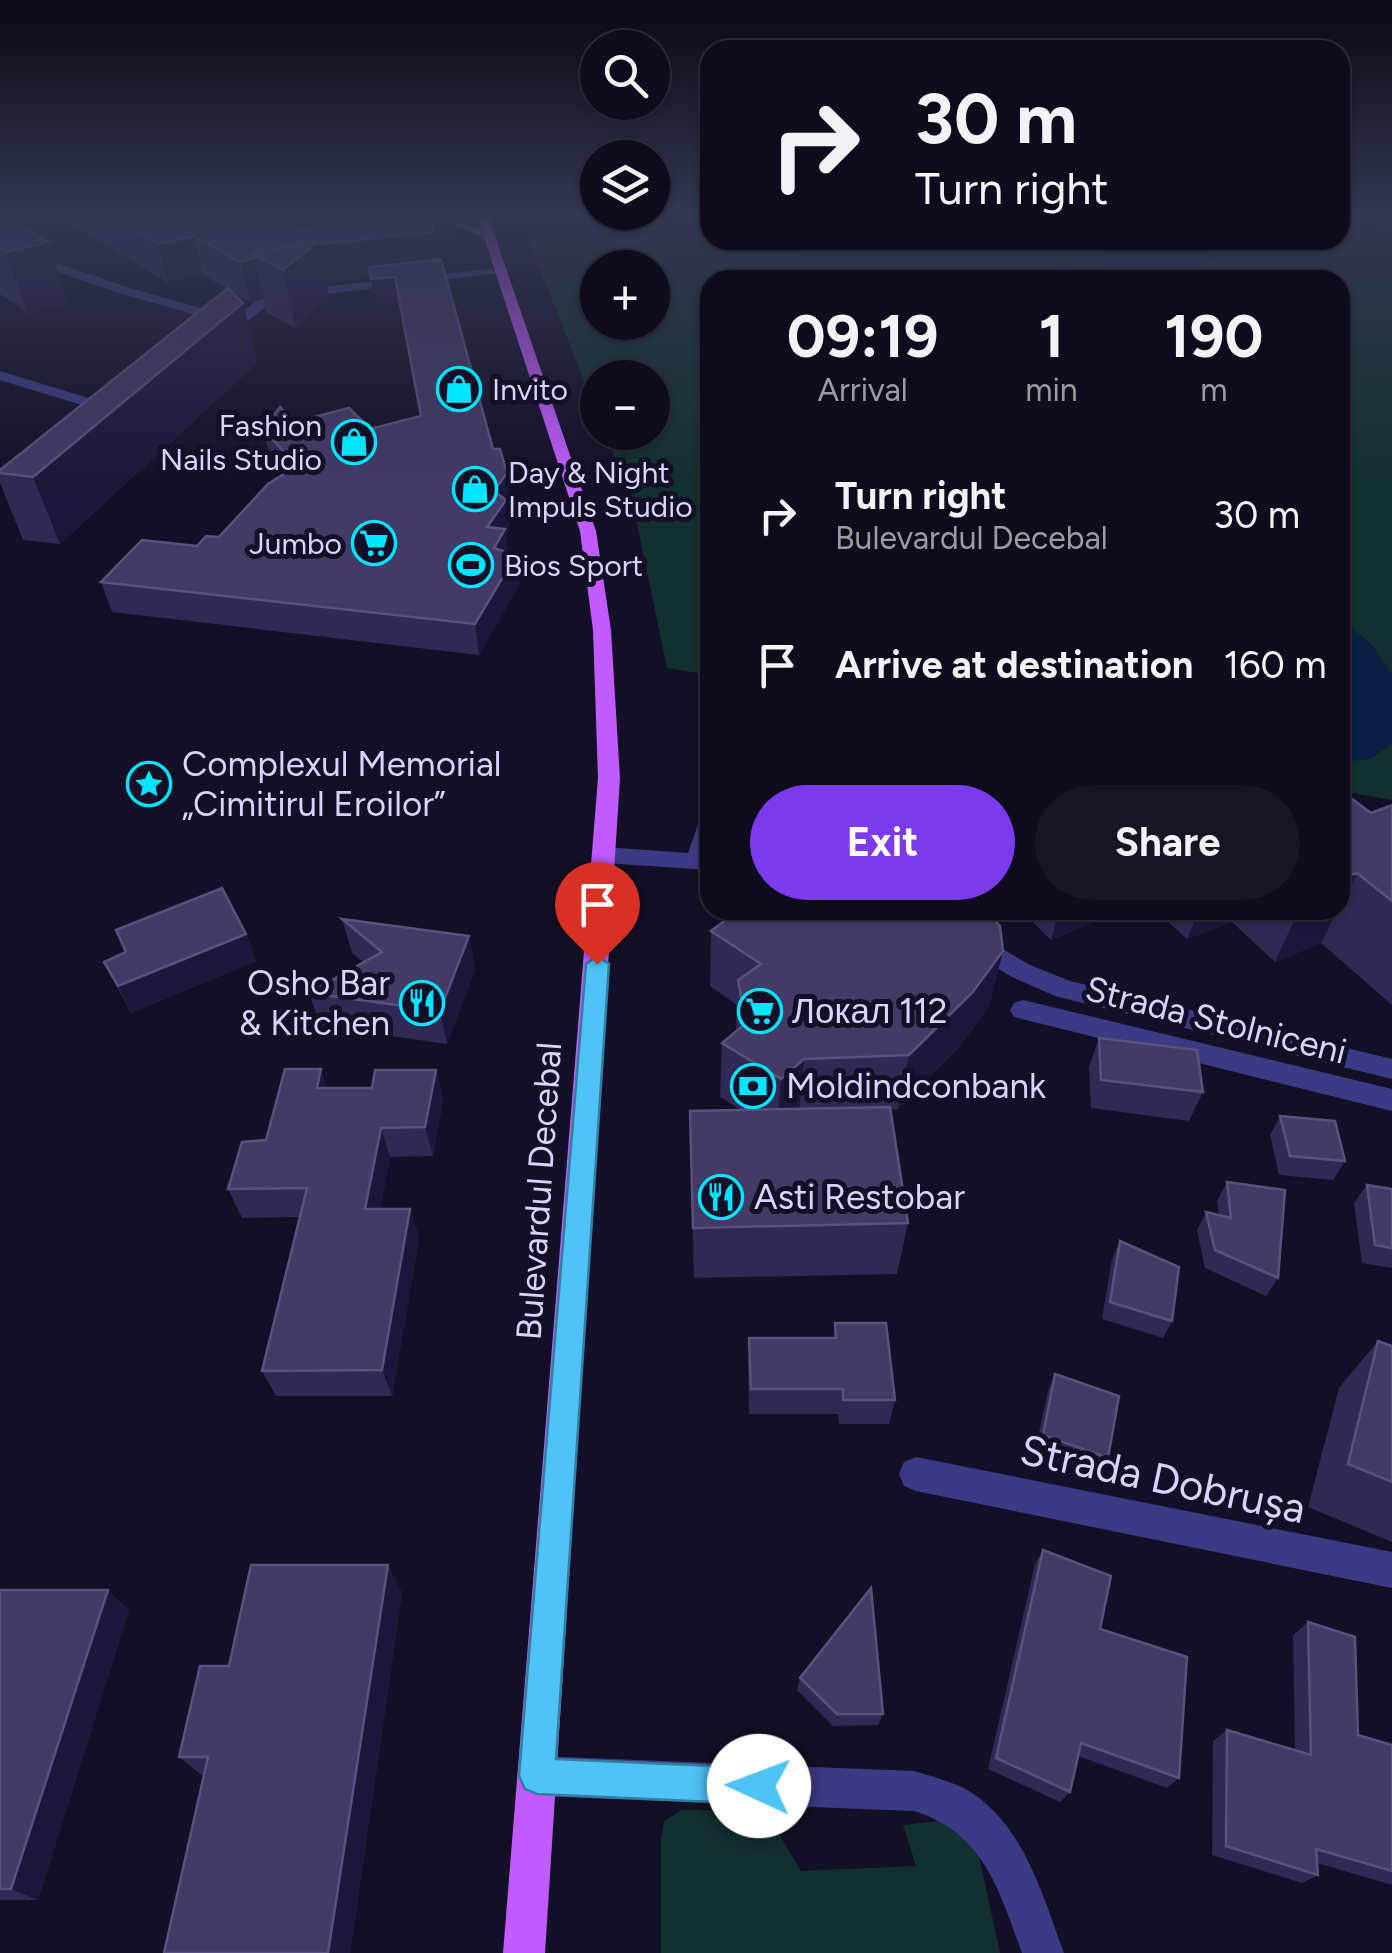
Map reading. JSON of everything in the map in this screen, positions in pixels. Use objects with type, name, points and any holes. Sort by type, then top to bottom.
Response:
[{"type":"main road","name":"Bulevardul Decebal","points":[[511,304],[588,531],[607,684],[609,798],[524,1953]]},
{"type":"street","points":[[171,304],[237,322]]},
{"type":"street","points":[[207,348],[261,304]]},
{"type":"street","points":[[0,375],[124,414]]},
{"type":"street","points":[[604,855],[700,862]]},
{"type":"street","points":[[935,920],[1021,971],[1064,990],[1392,1069]]},
{"type":"street","name":"Strada Stolniceni","points":[[1023,1010],[1392,1100]]},
{"type":"street","name":"Strada Dobrușa","points":[[916,1474],[1392,1570]]},
{"type":"street","points":[[537,1776],[914,1791],[955,1804],[981,1825],[1007,1859],[1043,1953]]},
{"type":"green space","points":[[554,304],[580,304],[580,340],[670,340],[670,304],[700,304],[700,673],[667,668],[633,505],[612,450],[670,450],[670,360],[580,360],[580,371]]},
{"type":"green space","points":[[1350,304],[1392,304],[1392,800],[1350,793]]},
{"type":"green space","points":[[682,1810],[765,1811],[801,1871],[916,1866],[903,1825],[938,1821],[976,1842],[1000,1953],[661,1953],[661,1839],[664,1821]]},
{"type":"water","points":[[1350,624],[1372,645],[1392,674],[1392,744],[1370,759],[1350,761]]},
{"type":"building","points":[[208,304],[242,304],[33,477],[0,470]]},
{"type":"building","points":[[400,304],[453,304],[493,449],[500,449],[507,473],[494,491],[506,500],[487,527],[505,529],[494,548],[516,555],[475,624],[101,582],[142,540],[197,546],[206,536],[219,537],[268,484],[297,466],[263,429],[280,407],[295,422],[349,408],[370,429],[421,416]]},
{"type":"building","points":[[1350,797],[1371,813],[1392,805],[1392,901],[1357,873],[1350,875]]},
{"type":"building","points":[[222,888],[246,934],[118,986],[104,962],[126,952],[116,930]]},
{"type":"building","points":[[342,919],[469,936],[440,1011],[309,993],[382,952]]},
{"type":"building","points":[[726,920],[994,920],[1000,926],[1003,951],[972,993],[909,1055],[804,1059],[781,1079],[722,1043],[746,1023],[738,980],[761,964],[711,931]]},
{"type":"building","points":[[1099,1038],[1197,1050],[1203,1092],[1101,1080]]},
{"type":"building","points":[[285,1069],[321,1069],[317,1088],[372,1088],[375,1070],[436,1070],[425,1127],[381,1128],[365,1209],[410,1209],[382,1370],[262,1371],[307,1188],[228,1189],[242,1142],[266,1140]]},
{"type":"building","points":[[890,1107],[908,1223],[693,1228],[690,1111]]},
{"type":"building","points":[[1280,1116],[1335,1121],[1345,1161],[1290,1156]]},
{"type":"building","points":[[1227,1182],[1285,1190],[1278,1278],[1215,1250],[1206,1212],[1231,1218]]},
{"type":"building","points":[[1367,1185],[1392,1189],[1392,1248],[1375,1245]]},
{"type":"building","points":[[1120,1241],[1179,1267],[1172,1321],[1110,1302]]},
{"type":"building","points":[[835,1323],[886,1323],[895,1400],[843,1400],[843,1389],[751,1389],[749,1338],[836,1338]]},
{"type":"building","points":[[1378,1341],[1392,1346],[1392,1482],[1348,1464]]},
{"type":"building","points":[[1055,1374],[1119,1396],[1108,1458],[1043,1435]]},
{"type":"building","points":[[1043,1550],[1111,1576],[1100,1629],[1187,1657],[1179,1778],[1081,1743],[1070,1792],[996,1758]]},
{"type":"building","points":[[251,1565],[388,1565],[328,1953],[164,1953],[208,1757],[179,1757],[200,1666],[229,1666]]},
{"type":"building","points":[[871,1588],[883,1714],[837,1714],[800,1678]]},
{"type":"building","points":[[0,1590],[108,1590],[11,1889],[0,1889]]},
{"type":"building","points":[[1308,1622],[1355,1637],[1358,1735],[1392,1745],[1392,1871],[1316,1849],[1318,1875],[1226,1846],[1227,1730],[1311,1755]]},
{"type":"place","name":"Invito","points":[[459,389]]},
{"type":"place","name":"Fashion Nails Studio","points":[[354,442]]},
{"type":"place","name":"Day & Night Impuls Studio","points":[[475,489]]},
{"type":"place","name":"Jumbo","points":[[374,543]]},
{"type":"place","name":"Bios Sport","points":[[471,565]]},
{"type":"place","name":"Complexul Memorial „Cimitirul Eroilor”","points":[[149,784]]},
{"type":"place","name":"Osho Bar & Kitchen","points":[[422,1003]]},
{"type":"place","name":"Локал 112","points":[[760,1011]]},
{"type":"place","name":"Moldindconbank","points":[[753,1086]]},
{"type":"place","name":"Asti Restobar","points":[[721,1197]]},
{"type":"route","points":[[597,964],[537,1776],[759,1786]]}]
